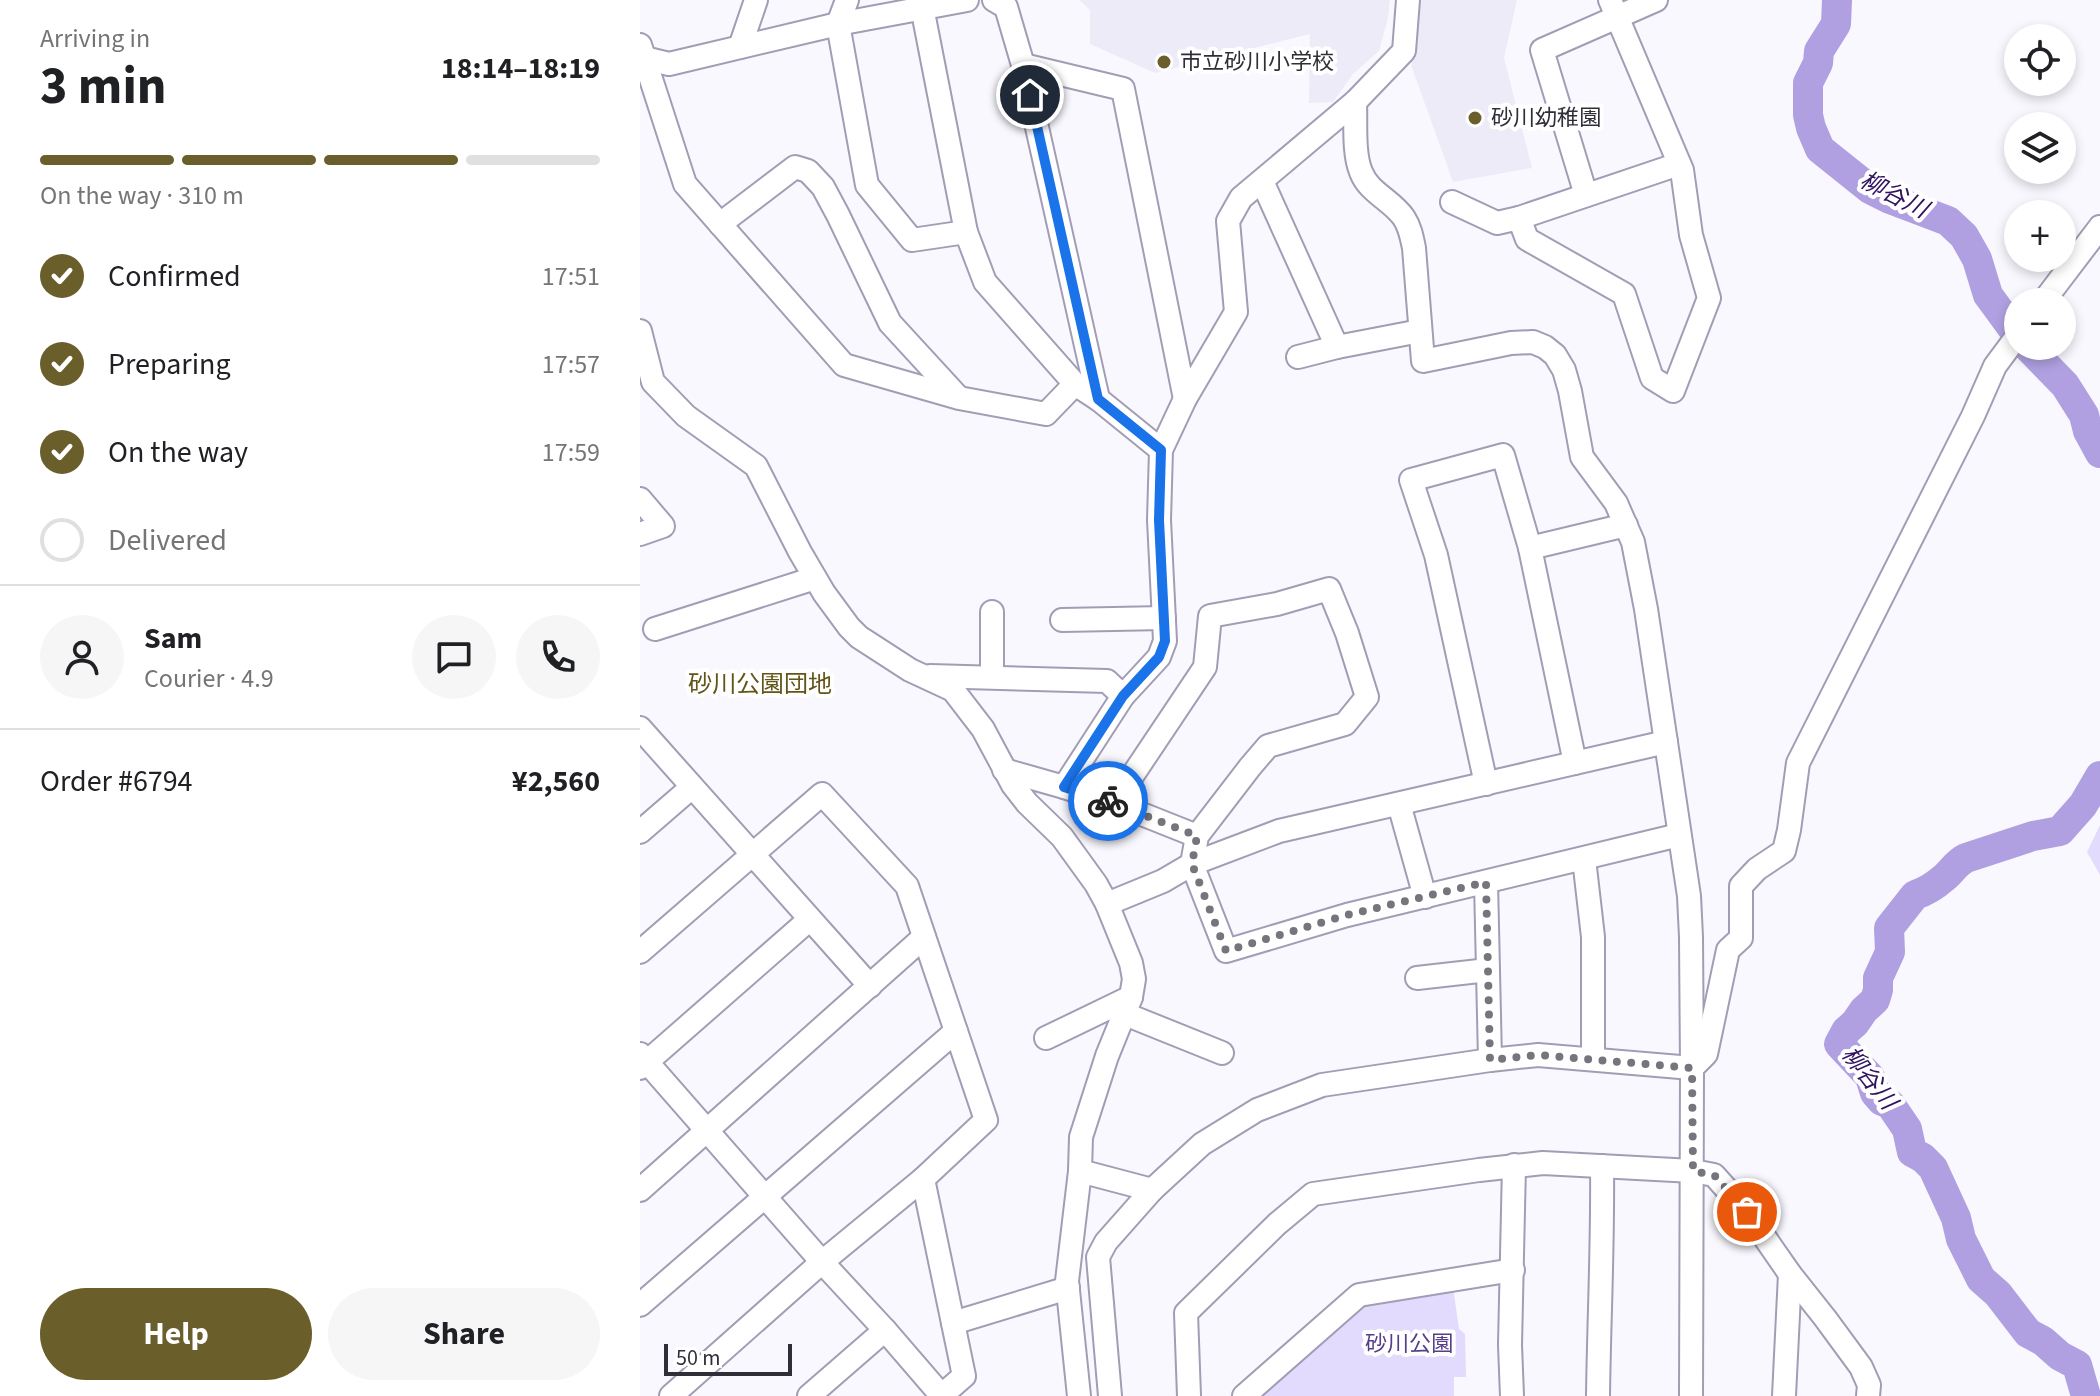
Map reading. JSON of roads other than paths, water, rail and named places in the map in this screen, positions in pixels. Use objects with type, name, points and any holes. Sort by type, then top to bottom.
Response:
[{"type":"street","points":[[740,47],[756,0]]},
{"type":"street","points":[[847,0],[838,24],[867,185],[912,240],[966,232]]},
{"type":"street","points":[[641,53],[669,64],[838,24],[932,4],[967,0]]},
{"type":"street","points":[[994,0],[1006,7],[1023,65],[1098,399]]},
{"type":"street","points":[[1064,787],[1123,696],[1159,657],[1165,641],[1159,520],[1161,450],[1185,399],[1236,312],[1228,221],[1241,198],[1355,102],[1404,51],[1408,0]]},
{"type":"street","points":[[1586,195],[1542,50],[1613,9],[1656,0]]},
{"type":"street","points":[[932,4],[966,232],[985,282],[1075,384],[1161,450]]},
{"type":"street","points":[[1519,218],[1527,239],[1624,294],[1652,378],[1673,391],[1709,298],[1691,235],[1679,164],[1613,9]]},
{"type":"street","points":[[641,53],[685,184],[844,365],[959,398],[1046,414],[1075,384]]},
{"type":"street","points":[[1023,65],[1123,89],[1185,399]]},
{"type":"street","points":[[1355,102],[1361,173],[1369,186],[1404,217],[1410,232],[1423,361],[1511,343],[1533,342],[1555,355],[1564,370],[1570,391],[1582,457],[1616,503],[1633,542],[1689,896],[1693,1171],[1691,1396]]},
{"type":"street","points":[[1452,202],[1497,223],[1679,164]]},
{"type":"street","points":[[720,224],[795,167],[808,171],[823,187],[890,323],[959,398]]},
{"type":"street","points":[[1262,181],[1337,347]]},
{"type":"street","points":[[2054,288],[2100,227]]},
{"type":"street","points":[[640,331],[647,386],[756,466],[824,593],[859,637],[910,670],[953,690],[983,729],[1013,785],[1062,837],[1107,904],[1131,963],[1134,979],[1128,1005],[1107,1056],[1081,1137],[1067,1281],[1079,1396]]},
{"type":"street","points":[[1298,357],[1420,331]]},
{"type":"street","points":[[1692,1068],[1706,1054],[1728,950],[1741,938],[1741,886],[1757,869],[1784,851],[1798,763],[1973,416],[1995,366],[2004,354]]},
{"type":"street","points":[[1486,784],[1436,555],[1411,480],[1503,455],[1530,548],[1575,763]]},
{"type":"street","points":[[640,499],[663,526],[640,534]]},
{"type":"street","points":[[1530,548],[1626,525]]},
{"type":"street","points":[[655,629],[815,578]]},
{"type":"street","points":[[1114,803],[1205,667],[1210,616],[1277,604],[1329,589],[1367,697],[1345,724],[1268,746],[1197,836],[1192,864],[1226,951],[1347,915],[1679,835]]},
{"type":"street","points":[[992,612],[992,677]]},
{"type":"street","points":[[1062,620],[1164,618]]},
{"type":"street","points":[[925,675],[1107,681],[1123,696]]},
{"type":"street","points":[[640,728],[870,986]]},
{"type":"street","points":[[1107,904],[1163,881],[1192,864],[1279,831],[1666,742]]},
{"type":"street","points":[[1004,770],[1114,803],[1197,836]]},
{"type":"street","points":[[640,832],[692,787]]},
{"type":"street","points":[[640,952],[822,794],[907,886],[986,1120],[923,1179],[822,1262],[671,1396]]},
{"type":"street","points":[[1399,804],[1425,897]]},
{"type":"street","points":[[1584,859],[1593,937],[1593,1059]]},
{"type":"street","points":[[1486,882],[1490,1060]]},
{"type":"street","points":[[810,919],[642,1061],[708,1131],[941,1396],[967,1386],[923,1179]]},
{"type":"street","points":[[640,1190],[924,937]]},
{"type":"street","points":[[1417,978],[1488,970]]},
{"type":"street","points":[[1046,1038],[1128,1005],[1222,1053]]},
{"type":"street","points":[[640,1305],[956,1031]]},
{"type":"street","points":[[1110,1396],[1098,1257],[1106,1242],[1152,1190],[1202,1144],[1257,1110],[1322,1085],[1538,1055],[1692,1068]]},
{"type":"street","points":[[1189,1396],[1186,1313],[1277,1224],[1313,1194],[1543,1163],[1693,1171],[1714,1175],[1747,1212],[1861,1367],[1869,1385],[1868,1396]]},
{"type":"street","points":[[1512,1396],[1510,1345],[1514,1165]]},
{"type":"street","points":[[1598,1396],[1602,1166]]},
{"type":"street","points":[[1080,1171],[1152,1190]]},
{"type":"street","points":[[1244,1396],[1359,1295],[1513,1270]]},
{"type":"street","points":[[1784,1396],[1790,1274]]},
{"type":"street","points":[[953,1323],[1068,1288]]},
{"type":"street","points":[[809,1396],[885,1330]]},
{"type":"waterway","name":"柳谷川","points":[[1837,0],[1836,24],[1819,51],[1818,63],[1808,83],[1808,115],[1820,149],[1870,189],[1948,221],[1964,236],[1977,259],[1988,295],[2004,317]]},
{"type":"waterway","name":"柳谷川","points":[[2041,360],[2065,385],[2084,415],[2088,431],[2100,453]]},
{"type":"waterway","name":"柳谷川","points":[[2086,1396],[2077,1365],[2028,1333],[1998,1294],[1981,1279],[1961,1239],[1956,1218],[1933,1168],[1912,1152],[1907,1129],[1890,1104],[1875,1093],[1870,1077],[1839,1044],[1846,1031],[1875,1000],[1878,978],[1890,952],[1889,928],[1915,895],[1927,890],[1966,858],[2033,836],[2060,831],[2083,805],[2100,776]]},
{"type":"place","name":"市立砂川小学校","points":[[1164,62]]},
{"type":"place","name":"砂川幼稚園","points":[[1475,118]]},
{"type":"district","name":"砂川公園団地","points":[[760,684]]},
{"type":"park label","name":"砂川公園","points":[[1409,1344]]}]
